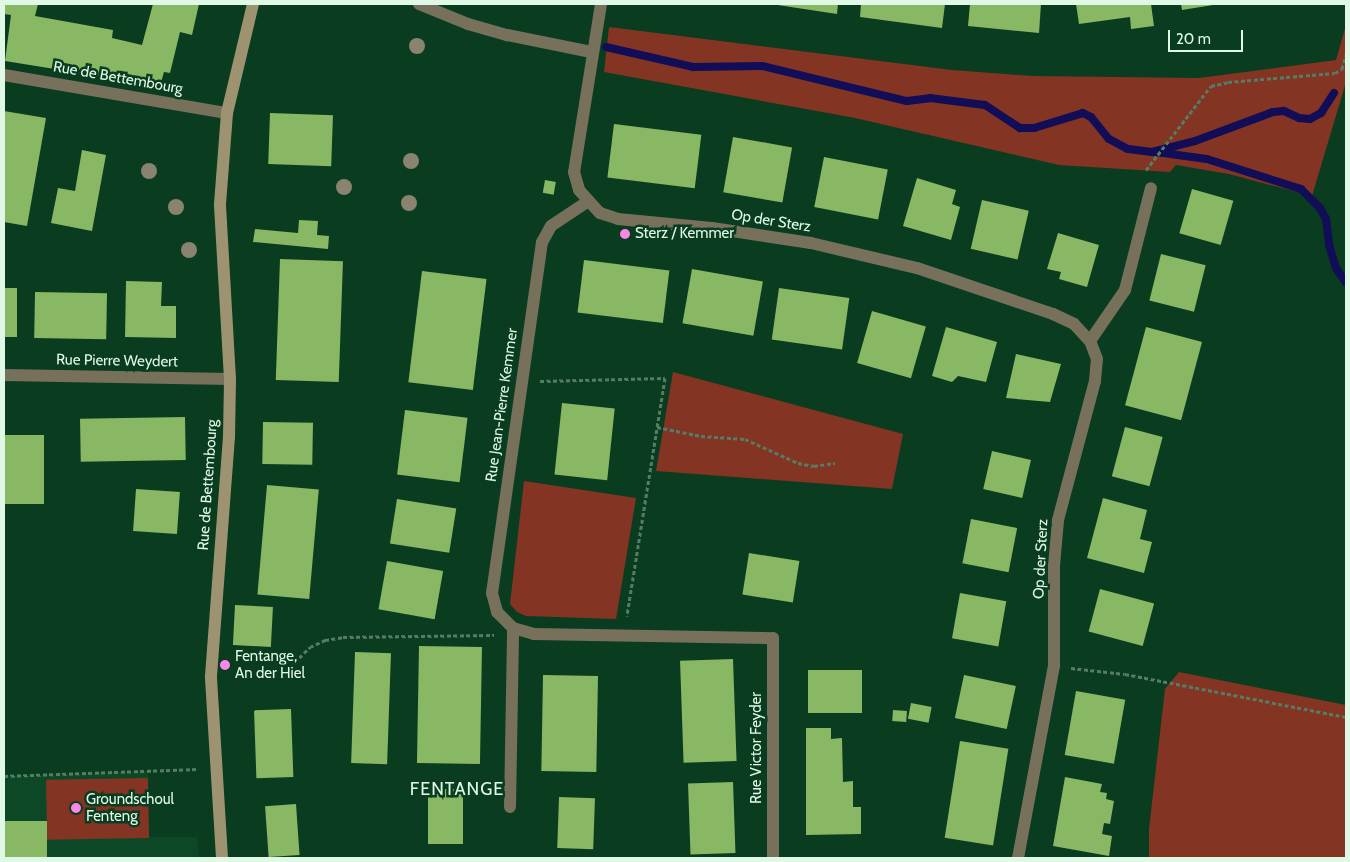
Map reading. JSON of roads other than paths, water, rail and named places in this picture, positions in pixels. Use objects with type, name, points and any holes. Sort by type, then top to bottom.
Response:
[{"type":"main road","name":"Rue de Bettembourg","points":[[222,858],[212,676],[229,437],[230,379],[220,204],[227,113],[253,4]]},
{"type":"street","points":[[419,4],[468,24],[507,35],[591,52]]},
{"type":"street","points":[[587,202],[579,190],[574,172],[591,52],[601,4]]},
{"type":"street","name":"Rue de Bettembourg","points":[[4,75],[227,113]]},
{"type":"street","points":[[1090,341],[1126,290],[1151,188]]},
{"type":"street","name":"Op der Sterz","points":[[587,202],[600,213],[618,219],[712,228],[811,243],[917,268],[1053,314],[1074,324],[1090,341],[1097,359],[1095,381],[1058,520],[1054,566],[1054,666],[1018,858]]},
{"type":"street","name":"Rue Jean-Pierre Kemmer","points":[[513,628],[497,612],[492,593],[542,242],[551,226],[587,202]]},
{"type":"street","name":"Rue Pierre Weydert","points":[[4,375],[230,379]]},
{"type":"street","points":[[510,807],[513,628]]},
{"type":"street","name":"Rue Victor Feyder","points":[[513,628],[534,634],[773,638],[773,858]]},
{"type":"waterway","points":[[606,47],[693,67],[762,66],[907,101],[930,98],[985,105],[1020,128],[1034,128],[1083,113],[1091,117],[1109,139],[1128,149],[1152,152],[1195,141],[1273,112],[1284,111],[1299,118],[1310,119],[1321,113],[1334,93]]},
{"type":"waterway","points":[[1156,152],[1207,159],[1301,189],[1320,208],[1326,219],[1329,245],[1336,268],[1346,283]]},
{"type":"place","name":"Sterz / Kemmer","points":[[625,234]]},
{"type":"place","name":"Fentange, An der Hiel","points":[[225,665]]},
{"type":"place","name":"Groundschoul Fenteng","points":[[76,808]]},
{"type":"district","name":"FENTANGE","points":[[457,789]]}]
